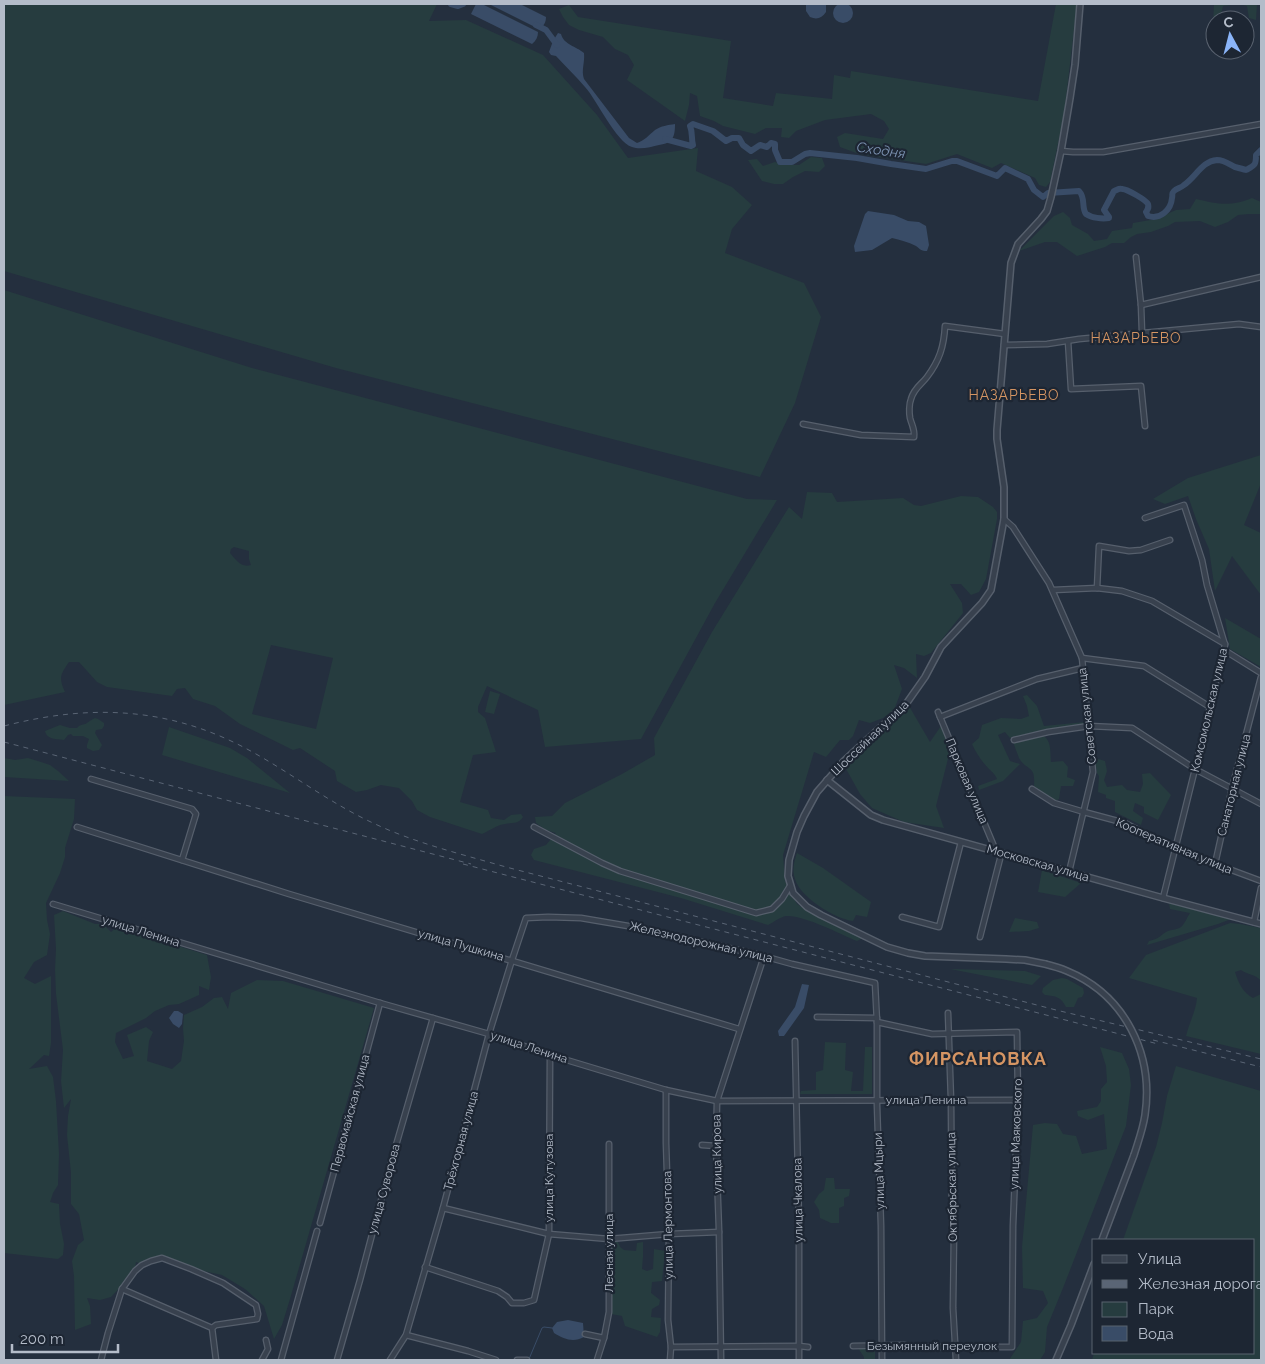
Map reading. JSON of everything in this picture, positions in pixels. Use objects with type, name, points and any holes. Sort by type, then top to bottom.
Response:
[{"type":"street","name":"Шоссейная улица","points":[[790,886],[788,869],[797,832],[811,802],[844,761],[906,704],[917,691],[941,647],[982,603],[991,590],[1004,519],[1004,476],[997,439],[1011,263],[1018,244],[1041,219],[1047,210],[1051,197],[1061,151],[1074,70],[1080,4]]},
{"type":"street","points":[[1061,151],[1103,152],[1261,124]]},
{"type":"street","points":[[1136,257],[1142,333]]},
{"type":"street","points":[[1141,305],[1261,277]]},
{"type":"street","points":[[1004,345],[1047,344],[1079,339],[1239,324],[1261,327]]},
{"type":"street","points":[[803,424],[862,435],[914,437],[915,431],[910,420],[911,399],[914,391],[926,378],[941,353],[945,326],[1005,334]]},
{"type":"street","points":[[1068,341],[1071,389],[1141,386],[1144,426]]},
{"type":"street","name":"Комсомольская улица","points":[[1145,518],[1184,505],[1202,560],[1224,647],[1196,769],[1162,898]]},
{"type":"street","name":"Советская улица","points":[[1004,519],[1013,527],[1050,583],[1082,658],[1093,772],[1069,872]]},
{"type":"street","points":[[1098,588],[1099,546],[1129,551],[1141,550],[1170,540]]},
{"type":"street","points":[[1053,590],[1098,588],[1122,591],[1152,601],[1261,673]]},
{"type":"street","points":[[1082,658],[1144,666],[1210,706]]},
{"type":"street","name":"Парковая улица","points":[[996,851],[939,714],[1037,679],[1083,668]]},
{"type":"street","name":"Санаторная улица","points":[[1215,864],[1232,788],[1261,677]]},
{"type":"street","points":[[1014,740],[1048,732],[1089,726],[1132,728],[1196,769],[1261,804]]},
{"type":"street","points":[[91,780],[192,809],[196,814],[182,860]]},
{"type":"street","name":"Московская улица","points":[[827,780],[871,815],[883,820],[1261,924]]},
{"type":"street","name":"Кооперативная улица","points":[[1032,789],[1054,803],[1125,822],[1175,848],[1261,882]]},
{"type":"street","name":"улица Пушкина","points":[[78,827],[289,894],[739,1029]]},
{"type":"street","points":[[534,827],[602,864],[620,871],[756,913],[772,908],[782,900],[790,886]]},
{"type":"street","points":[[902,917],[939,926],[961,842]]},
{"type":"street","points":[[980,937],[1002,853]]},
{"type":"street","points":[[790,886],[793,893],[807,907],[872,940],[908,953],[925,956],[1025,960],[1045,964],[1068,971],[1087,981],[1118,1007],[1128,1020],[1139,1046],[1147,1092],[1142,1132],[1102,1239]]},
{"type":"street","points":[[1254,922],[1261,888]]},
{"type":"street","name":"улица Ленина","points":[[53,904],[489,1034],[550,1055],[666,1090],[716,1101],[1018,1100]]},
{"type":"street","name":"Трёхгорная улица","points":[[390,1360],[406,1335],[443,1208],[489,1034],[526,918]]},
{"type":"street","name":"Железнодорожная улица","points":[[526,918],[581,918],[670,934],[875,983]]},
{"type":"street","name":"улица Кирова","points":[[721,1360],[716,1101],[764,956]]},
{"type":"street","name":"улица Мцыри","points":[[875,983],[882,1360]]},
{"type":"street","name":"Первомайская улица","points":[[320,1223],[380,1002]]},
{"type":"street","name":"Октябрьская улица","points":[[948,1013],[952,1226],[954,1232],[953,1308],[956,1360]]},
{"type":"street","name":"улица Маяковского","points":[[818,1017],[877,1020],[932,1034],[1017,1032],[1018,1100],[1013,1226],[1012,1347]]},
{"type":"street","name":"улица Суворова","points":[[337,1360],[433,1018]]},
{"type":"street","name":"улица Чкалова","points":[[795,1041],[799,1223],[799,1360]]},
{"type":"street","name":"улица Кутузова","points":[[425,1267],[498,1291],[512,1303],[524,1303],[534,1300],[549,1234],[550,1055]]},
{"type":"street","name":"улица Лермонтова","points":[[666,1090],[670,1360]]},
{"type":"street","name":"Лесная улица","points":[[597,1360],[609,1312],[609,1144]]},
{"type":"street","points":[[702,1145],[716,1146]]},
{"type":"street","points":[[443,1208],[549,1234],[609,1239],[719,1232]]},
{"type":"street","points":[[281,1360],[317,1231]]},
{"type":"street","points":[[101,1360],[108,1330],[122,1289],[134,1271],[142,1265],[162,1258],[223,1283],[256,1305],[257,1318],[216,1325],[212,1328]]},
{"type":"street","points":[[1056,1360],[1092,1269]]},
{"type":"street","points":[[122,1289],[212,1328]]},
{"type":"street","points":[[212,1328],[216,1360]]},
{"type":"street","points":[[585,1334],[604,1338]]},
{"type":"street","points":[[406,1335],[496,1360]]},
{"type":"street","points":[[262,1360],[268,1349],[266,1340]]},
{"type":"street","name":"Безымянный переулок","points":[[853,1346],[1012,1347]]},
{"type":"street","points":[[671,1347],[808,1347]]},
{"type":"street","points":[[517,1360],[526,1360]]},
{"type":"green space","points":[[4,4],[437,4],[429,21],[466,20],[543,55],[597,115],[628,158],[698,148],[696,171],[732,187],[752,205],[732,229],[725,253],[804,283],[821,317],[795,403],[760,477],[336,368],[4,271]]},
{"type":"green space","points":[[1056,4],[1077,4],[1064,115],[1050,182],[1046,187],[1039,185],[1035,178],[1001,163],[992,168],[957,154],[926,164],[859,154],[840,147],[837,137],[845,133],[883,139],[889,129],[884,121],[871,114],[825,120],[796,131],[789,138],[781,137],[782,128],[766,128],[755,134],[723,126],[700,116],[697,96],[690,93],[685,121],[627,80],[634,65],[628,55],[615,49],[603,37],[569,25],[559,9],[569,5],[578,17],[731,41],[723,98],[773,106],[776,93],[832,99],[834,75],[850,78],[851,71],[1038,101]]},
{"type":"green space","points":[[1214,4],[1239,4],[1223,6],[1222,10],[1214,10]]},
{"type":"green space","points":[[1239,4],[1257,4],[1256,20],[1255,10],[1248,10],[1247,6]]},
{"type":"green space","points":[[811,157],[822,158],[825,166],[819,172],[805,171],[783,184],[762,181],[748,160],[757,159],[763,166],[775,162],[799,165]]},
{"type":"green space","points":[[1252,198],[1261,202],[1261,214],[1238,215],[1228,222],[1215,227],[1200,221],[1175,222],[1151,232],[1137,234],[1124,243],[1112,243],[1077,256],[1057,242],[1045,242],[1019,251],[1054,216],[1063,212],[1070,218],[1072,225],[1088,234],[1094,241],[1107,239],[1112,231],[1132,228],[1133,223],[1156,219],[1176,210],[1190,209],[1196,199],[1230,204]]},
{"type":"green space","points":[[4,290],[252,368],[747,499],[777,500],[715,603],[641,739],[545,747],[538,710],[487,686],[478,707],[478,712],[485,718],[496,752],[473,755],[460,802],[488,810],[491,818],[504,820],[511,815],[521,814],[523,817],[517,822],[499,826],[482,834],[430,817],[417,810],[412,801],[399,788],[381,785],[356,792],[337,781],[335,771],[300,748],[293,750],[240,724],[215,706],[193,699],[185,688],[177,689],[172,696],[107,687],[97,682],[79,662],[69,662],[61,676],[65,692],[4,705]],"holes":[[[234,547],[249,551],[251,565],[247,566],[237,561],[230,553]],[[271,645],[333,658],[316,729],[252,714]]]},
{"type":"green space","points":[[1261,455],[1261,483],[1244,525],[1261,533],[1261,595],[1232,556],[1215,591],[1209,549],[1188,496],[1165,504],[1153,499],[1188,478]]},
{"type":"green space","points":[[807,492],[832,493],[837,502],[903,498],[914,505],[921,506],[961,496],[978,497],[997,512],[986,579],[979,592],[971,595],[961,584],[950,584],[962,603],[963,613],[931,653],[924,656],[916,654],[917,678],[904,668],[894,665],[902,689],[894,710],[883,718],[870,723],[859,720],[853,736],[849,740],[840,740],[826,757],[814,752],[783,855],[785,881],[797,904],[809,912],[863,938],[857,941],[794,916],[779,918],[768,925],[681,898],[534,860],[531,855],[534,849],[546,845],[556,833],[546,830],[536,823],[535,817],[552,816],[565,803],[655,755],[654,738],[712,632],[789,507],[802,519]]},
{"type":"green space","points":[[1225,618],[1261,639],[1261,667],[1230,649]]},
{"type":"green space","points":[[490,691],[500,694],[494,714],[485,712]]},
{"type":"green space","points":[[1027,695],[1037,706],[1044,726],[1085,722],[1086,725],[1044,730],[1010,738],[1005,732],[998,735],[1010,761],[1020,764],[1003,781],[979,790],[978,786],[997,779],[977,754],[972,744],[979,738],[982,725],[1001,718],[1021,719],[1029,716],[1023,696]]},
{"type":"green space","points":[[909,706],[930,742],[941,726],[951,747],[936,806],[944,828],[904,822],[872,808],[860,794],[845,767]]},
{"type":"green space","points":[[95,718],[104,723],[102,729],[96,730],[95,733],[102,745],[99,750],[93,751],[87,748],[89,739],[83,736],[73,736],[71,734],[64,740],[55,739],[50,738],[45,731],[60,725],[77,728]]},
{"type":"green space","points":[[169,727],[230,748],[247,758],[290,793],[162,755]]},
{"type":"green space","points":[[1042,735],[1049,743],[1051,762],[1063,761],[1068,767],[1067,777],[1075,780],[1073,786],[1061,786],[1059,799],[1055,801],[1034,786],[1032,771],[1019,758],[1013,742]]},
{"type":"green space","points":[[4,758],[15,760],[28,758],[50,765],[69,781],[4,777]]},
{"type":"green space","points":[[1095,758],[1105,761],[1107,771],[1104,780],[1107,787],[1122,785],[1127,790],[1140,792],[1143,784],[1142,774],[1150,773],[1171,795],[1158,820],[1144,813],[1144,807],[1135,803],[1133,811],[1143,818],[1141,825],[1115,812],[1115,801],[1106,798],[1106,795],[1098,792],[1099,776]]},
{"type":"green space","points":[[4,796],[75,799],[74,819],[65,848],[65,857],[46,903],[50,934],[47,955],[34,962],[24,978],[35,984],[51,976],[51,1043],[49,1056],[44,1055],[29,1069],[47,1066],[53,1077],[59,1154],[58,1185],[50,1202],[59,1204],[64,1244],[63,1255],[58,1259],[4,1253]]},
{"type":"green space","points":[[797,853],[823,868],[871,902],[867,917],[856,915],[853,921],[846,919],[828,912],[811,900],[798,886],[795,879],[794,866]]},
{"type":"green space","points":[[1042,870],[1081,883],[1065,897],[1038,892]]},
{"type":"green space","points":[[1169,903],[1231,919],[1147,945],[1149,941],[1168,931],[1181,927],[1190,913],[1170,909]]},
{"type":"green space","points":[[63,911],[95,924],[103,924],[111,932],[117,927],[207,955],[211,977],[209,990],[199,986],[199,995],[179,1004],[169,1005],[155,1011],[146,1018],[116,1033],[115,1042],[123,1059],[134,1056],[127,1035],[146,1027],[153,1032],[149,1041],[147,1061],[172,1069],[181,1061],[184,1041],[184,1015],[202,1007],[214,998],[222,997],[228,1009],[231,993],[257,980],[283,981],[374,1008],[290,1299],[282,1325],[274,1339],[264,1306],[245,1289],[222,1275],[199,1270],[162,1255],[158,1263],[144,1265],[136,1262],[131,1276],[111,1297],[100,1300],[87,1298],[90,1306],[91,1324],[75,1330],[72,1261],[78,1245],[84,1240],[79,1214],[71,1204],[71,1173],[67,1135],[71,1099],[64,1108],[61,1081],[63,1050],[56,994],[54,915]]},
{"type":"green space","points":[[1015,918],[1037,922],[1039,928],[1029,931],[1009,932]]},
{"type":"green space","points":[[1230,923],[1261,928],[1261,981],[1257,977],[1241,970],[1235,972],[1241,987],[1249,996],[1253,998],[1261,994],[1261,1054],[1186,1036],[1197,998],[1129,978],[1146,955]]},
{"type":"green space","points":[[950,969],[1025,971],[1041,976],[1032,985]]},
{"type":"green space","points":[[1062,978],[1083,988],[1084,993],[1082,997],[1078,998],[1074,1007],[1066,1007],[1058,998],[1045,995],[1042,992],[1043,988],[1053,980]]},
{"type":"green space","points":[[825,1042],[846,1043],[845,1070],[853,1072],[851,1091],[863,1091],[865,1047],[872,1047],[872,1094],[800,1094],[801,1091],[816,1090],[816,1072],[823,1070]]},
{"type":"green space","points":[[1100,1047],[1122,1053],[1129,1069],[1131,1085],[1126,1126],[1047,1327],[1045,1352],[1040,1360],[1009,1360],[1021,1342],[1023,1321],[1037,1318],[1048,1303],[1043,1291],[1023,1288],[1022,1247],[1033,1125],[1057,1124],[1063,1134],[1076,1136],[1082,1154],[1107,1149],[1104,1114],[1088,1120],[1078,1116],[1077,1111],[1097,1107],[1101,1101],[1101,1089],[1107,1082],[1106,1066]]},
{"type":"green space","points":[[1176,1066],[1261,1091],[1261,1360],[1092,1360],[1094,1354],[1255,1354],[1255,1239],[1123,1239],[1156,1147],[1167,1096]]},
{"type":"green space","points":[[826,1178],[834,1178],[835,1189],[850,1189],[849,1196],[844,1198],[844,1206],[839,1208],[839,1223],[831,1223],[820,1218],[819,1210],[814,1202],[824,1190]]},
{"type":"green space","points":[[611,1242],[618,1242],[624,1250],[636,1251],[637,1243],[643,1242],[642,1269],[647,1271],[653,1269],[654,1249],[665,1251],[662,1281],[652,1282],[651,1293],[660,1300],[659,1305],[652,1309],[651,1317],[661,1318],[660,1332],[657,1337],[625,1326],[622,1316],[611,1314]]},
{"type":"green space","points":[[858,1348],[875,1348],[875,1360],[864,1360]]},
{"type":"water","points":[[839,3],[847,3],[853,9],[853,17],[847,23],[839,23],[833,17],[833,9]]},
{"type":"water","points":[[476,4],[482,4],[538,32],[536,40],[532,44],[471,14]]},
{"type":"water","points":[[489,4],[520,4],[546,17],[545,22],[539,29]]},
{"type":"water","points":[[806,4],[826,4],[826,12],[819,18],[810,17],[806,11]]},
{"type":"water","points":[[558,33],[561,34],[567,43],[584,53],[584,79],[629,138],[637,143],[657,129],[675,124],[672,139],[664,144],[642,148],[635,148],[626,144],[613,129],[585,87],[556,56],[551,55],[549,52]]},
{"type":"water","points":[[868,211],[894,215],[908,221],[919,222],[926,226],[929,245],[927,251],[910,243],[892,238],[872,250],[855,252],[854,246],[865,214]]},
{"type":"water","points":[[802,984],[809,985],[804,1008],[784,1036],[779,1036],[778,1031],[795,1007]]},
{"type":"water","points":[[174,1011],[183,1014],[182,1024],[179,1028],[169,1018]]},
{"type":"water","points":[[568,1320],[583,1323],[584,1337],[569,1340],[554,1333],[552,1328],[557,1322]]},
{"type":"waterway","name":"Сходня","points":[[451,4],[458,6],[463,4]]},
{"type":"waterway","name":"Сходня","points":[[536,25],[546,30],[557,45]]},
{"type":"waterway","name":"Сходня","points":[[665,139],[693,145],[690,126],[693,124],[713,131],[726,141],[732,138],[739,138],[743,145],[751,151],[760,145],[767,147],[771,143],[775,144],[775,150],[780,162],[792,162],[810,153],[926,169],[957,161],[997,176],[1005,168],[1028,179],[1034,190],[1043,197],[1048,193],[1079,191],[1086,214],[1103,218],[1109,218],[1104,210],[1114,191],[1118,189],[1128,191],[1144,200],[1148,204],[1146,212],[1148,216],[1157,217],[1170,206],[1172,193],[1188,182],[1207,163],[1220,160],[1246,170],[1254,164],[1256,155],[1261,150]]},
{"type":"waterway","points":[[529,1359],[542,1328],[552,1328]]},
{"type":"railway","points":[[4,726],[69,714],[101,712],[164,718],[225,738],[256,754],[328,799],[358,815],[389,830],[438,848],[1056,1010],[1261,1059]]},
{"type":"railway","points":[[4,742],[471,864]]},
{"type":"railway","points":[[463,864],[1158,1044]]},
{"type":"railway","points":[[1153,1040],[1261,1067]]},
{"type":"district","name":"НАЗАРЬЕВО","points":[[1136,338]]},
{"type":"district","name":"НАЗАРЬЕВО","points":[[1014,395]]},
{"type":"district","name":"ФИРСАНОВКА","points":[[978,1059]]}]
